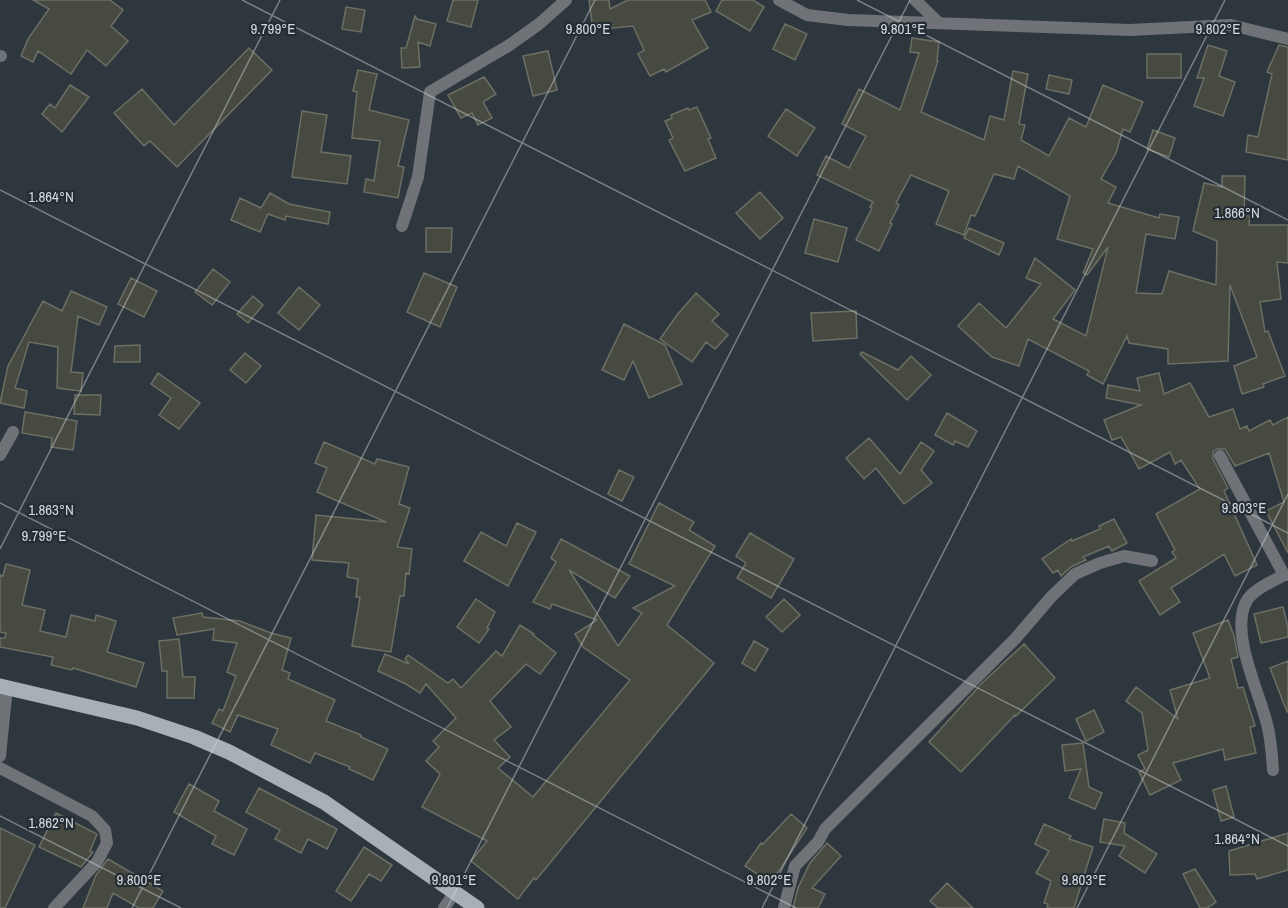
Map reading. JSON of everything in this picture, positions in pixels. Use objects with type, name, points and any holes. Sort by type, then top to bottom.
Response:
[{"type":"main road","points":[[4,686],[137,718],[194,737],[229,752],[324,802],[477,908]]},
{"type":"street","points":[[402,226],[418,177],[430,92],[508,46],[539,24],[566,0]]},
{"type":"street","points":[[779,0],[807,15],[848,21],[1130,30],[1231,25],[1288,39]]},
{"type":"street","points":[[915,0],[939,23]]},
{"type":"street","points":[[0,455],[13,432]]},
{"type":"street","points":[[1220,456],[1286,575],[1256,591],[1247,600],[1241,631],[1267,721],[1272,746],[1273,770]]},
{"type":"street","points":[[784,908],[795,866],[818,842],[825,829],[1015,639],[1051,597],[1076,574],[1100,563],[1124,556],[1152,561]]},
{"type":"street","points":[[0,756],[4,686]]},
{"type":"street","points":[[0,768],[92,816],[105,830],[107,843],[97,862],[54,908]]},
{"type":"street","points":[[444,908],[455,892]]},
{"type":"building","points":[[33,0],[110,0],[123,10],[111,26],[128,41],[106,66],[87,50],[71,74],[38,51],[33,62],[21,56],[28,39],[49,9]]},
{"type":"building","points":[[453,0],[478,0],[471,27],[447,21]]},
{"type":"building","points":[[589,0],[609,0],[610,9],[628,0],[705,0],[711,12],[692,20],[708,48],[666,72],[664,69],[650,76],[638,54],[644,50],[633,26],[593,30]]},
{"type":"building","points":[[722,0],[753,0],[764,7],[750,31],[716,11]]},
{"type":"building","points":[[346,7],[365,10],[361,32],[342,29]]},
{"type":"building","points":[[415,16],[417,19],[436,24],[430,46],[418,42],[420,67],[402,68],[401,48],[406,48]]},
{"type":"building","points":[[785,24],[807,34],[795,60],[773,49]]},
{"type":"building","points":[[912,38],[939,42],[938,61],[921,112],[984,140],[990,116],[1004,120],[1013,71],[1028,74],[1019,124],[1025,125],[1021,140],[1049,156],[1069,118],[1086,127],[1103,85],[1143,102],[1130,132],[1123,129],[1116,153],[1101,179],[1116,187],[1108,203],[1159,218],[1160,214],[1179,217],[1175,239],[1146,234],[1136,293],[1162,294],[1169,271],[1216,285],[1217,241],[1193,231],[1204,183],[1222,187],[1222,176],[1245,176],[1244,216],[1250,216],[1249,225],[1288,225],[1288,263],[1277,262],[1281,299],[1260,302],[1265,332],[1268,331],[1285,376],[1263,384],[1264,387],[1242,394],[1234,366],[1257,357],[1230,285],[1228,361],[1168,364],[1168,349],[1129,343],[1127,336],[1103,384],[1087,375],[1089,371],[1028,339],[1019,366],[992,357],[958,326],[979,303],[1006,328],[1041,284],[1026,278],[1035,258],[1075,290],[1053,319],[1086,336],[1108,247],[1087,275],[1083,273],[1093,249],[1057,239],[1070,196],[1018,166],[1014,179],[994,174],[975,216],[971,215],[964,235],[936,224],[949,191],[911,175],[896,203],[899,205],[879,251],[856,240],[873,202],[817,175],[826,156],[849,168],[866,136],[842,124],[859,89],[900,110],[919,53],[910,52]]},
{"type":"building","points":[[1208,45],[1227,51],[1219,76],[1235,82],[1223,116],[1194,106],[1204,78],[1197,78]]},
{"type":"building","points":[[1279,45],[1288,47],[1288,160],[1246,152],[1248,135],[1258,137],[1272,74],[1267,72]]},
{"type":"building","points":[[249,48],[272,70],[177,167],[150,141],[144,146],[114,113],[142,89],[174,125]]},
{"type":"building","points":[[548,51],[557,90],[533,96],[523,56]]},
{"type":"building","points":[[1147,54],[1181,54],[1181,78],[1147,78]]},
{"type":"building","points":[[358,70],[377,74],[369,110],[409,120],[398,166],[404,167],[398,198],[364,192],[366,179],[374,181],[380,141],[352,138],[357,92],[353,91]]},
{"type":"building","points":[[1049,75],[1072,80],[1069,94],[1046,89]]},
{"type":"building","points":[[484,77],[496,94],[483,102],[492,118],[478,125],[472,113],[461,118],[448,95]]},
{"type":"building","points":[[70,85],[89,97],[62,132],[42,114],[50,104],[55,108]]},
{"type":"building","points":[[697,107],[711,138],[708,139],[716,158],[685,171],[669,140],[673,138],[665,121],[672,118],[671,115]]},
{"type":"building","points":[[786,109],[815,128],[797,156],[768,136]]},
{"type":"building","points":[[302,111],[327,115],[321,152],[351,156],[347,184],[292,177]]},
{"type":"building","points":[[1153,130],[1175,138],[1169,157],[1147,149]]},
{"type":"building","points":[[760,192],[783,218],[760,239],[736,213]]},
{"type":"building","points":[[270,193],[289,204],[330,212],[328,224],[286,216],[285,220],[268,214],[260,232],[231,220],[240,198],[261,208]]},
{"type":"building","points":[[814,219],[847,228],[838,262],[805,253]]},
{"type":"building","points":[[426,228],[452,228],[451,252],[426,252]]},
{"type":"building","points":[[969,228],[1004,243],[999,255],[964,238]]},
{"type":"building","points":[[213,269],[230,282],[212,305],[195,292]]},
{"type":"building","points":[[424,273],[457,287],[440,327],[407,312]]},
{"type":"building","points":[[131,278],[157,291],[144,317],[118,304]]},
{"type":"building","points":[[299,287],[320,305],[299,330],[278,313]]},
{"type":"building","points":[[71,291],[107,307],[99,325],[78,316],[71,372],[83,373],[81,391],[57,388],[58,347],[29,342],[15,388],[27,391],[24,408],[0,403],[8,366],[43,301],[62,311]]},
{"type":"building","points":[[696,293],[719,314],[712,321],[728,335],[715,349],[706,342],[692,362],[660,339]]},
{"type":"building","points":[[253,296],[263,305],[248,323],[237,314]]},
{"type":"building","points":[[856,311],[857,338],[813,341],[811,313]]},
{"type":"building","points":[[624,324],[665,345],[682,384],[649,398],[633,361],[624,380],[602,370]]},
{"type":"building","points":[[140,345],[140,362],[114,362],[115,346]]},
{"type":"building","points":[[862,352],[898,370],[911,356],[931,375],[907,400],[860,354]]},
{"type":"building","points":[[245,353],[261,366],[246,383],[230,370]]},
{"type":"building","points":[[158,373],[200,403],[179,429],[159,415],[171,398],[151,384]]},
{"type":"building","points":[[1159,373],[1164,394],[1190,383],[1209,417],[1233,409],[1240,429],[1247,426],[1249,431],[1270,420],[1273,425],[1288,417],[1288,553],[1266,511],[1284,502],[1269,453],[1235,466],[1225,449],[1217,449],[1213,452],[1213,459],[1228,488],[1224,491],[1257,565],[1235,576],[1224,554],[1171,588],[1180,602],[1160,615],[1139,581],[1176,558],[1172,552],[1175,550],[1156,514],[1200,489],[1181,460],[1175,464],[1170,452],[1139,469],[1121,437],[1112,440],[1104,420],[1141,405],[1106,398],[1108,385],[1140,391],[1137,378]]},
{"type":"building","points":[[75,395],[101,395],[100,415],[74,414]]},
{"type":"building","points":[[25,412],[77,421],[73,450],[51,447],[52,438],[22,433]]},
{"type":"building","points":[[947,413],[977,431],[968,447],[955,441],[953,445],[935,435]]},
{"type":"building","points":[[869,438],[900,474],[921,442],[934,451],[921,470],[932,483],[904,504],[876,468],[864,479],[846,458]]},
{"type":"building","points":[[324,442],[375,464],[377,459],[409,467],[399,504],[410,508],[397,547],[412,549],[409,574],[406,573],[404,596],[400,596],[391,652],[352,646],[360,597],[356,597],[358,579],[347,577],[349,563],[312,560],[316,515],[386,522],[317,492],[327,468],[315,463]]},
{"type":"building","points":[[619,470],[634,477],[622,501],[608,494]]},
{"type":"building","points":[[659,503],[694,522],[689,530],[715,546],[667,625],[714,663],[518,899],[471,861],[487,841],[422,807],[440,774],[426,761],[439,747],[433,741],[456,718],[426,684],[420,693],[378,671],[385,654],[409,664],[405,659],[408,655],[448,683],[453,679],[461,688],[496,651],[502,656],[520,625],[534,634],[556,653],[540,674],[526,664],[490,701],[511,727],[494,740],[510,757],[498,768],[533,797],[630,680],[583,647],[575,634],[597,620],[552,604],[550,609],[533,602],[556,562],[551,558],[561,539],[630,576],[615,598],[569,570],[618,646],[642,613],[633,608],[675,586],[629,564]]},
{"type":"building","points":[[1114,519],[1127,543],[1112,551],[1109,546],[1083,557],[1086,560],[1071,567],[1061,576],[1058,570],[1053,573],[1042,559],[1071,539],[1072,541],[1100,529],[1099,526]]},
{"type":"building","points":[[517,523],[536,532],[508,586],[464,561],[481,532],[506,546]]},
{"type":"building","points":[[750,533],[794,559],[771,598],[737,578],[746,563],[736,556]]},
{"type":"building","points":[[6,564],[30,570],[22,605],[45,610],[40,631],[66,637],[71,615],[95,621],[96,615],[116,621],[107,652],[144,663],[136,687],[73,668],[72,670],[51,665],[53,657],[0,647],[0,638],[5,638],[6,633],[0,632],[0,575],[3,576]]},
{"type":"building","points":[[476,599],[495,612],[487,628],[489,629],[479,643],[457,627]]},
{"type":"building","points":[[784,599],[800,615],[782,632],[766,617]]},
{"type":"building","points":[[1283,607],[1288,637],[1261,643],[1254,614]]},
{"type":"building","points":[[202,613],[203,617],[240,621],[291,638],[282,670],[290,673],[288,679],[335,700],[326,721],[388,749],[373,780],[349,769],[350,767],[315,753],[310,763],[271,745],[278,729],[238,715],[230,732],[212,723],[219,709],[223,711],[236,676],[227,672],[237,643],[213,640],[214,629],[177,635],[173,618]]},
{"type":"building","points":[[1228,620],[1238,657],[1231,659],[1238,688],[1243,687],[1255,726],[1250,727],[1256,753],[1225,760],[1223,749],[1173,763],[1181,780],[1150,795],[1139,772],[1145,769],[1138,755],[1148,750],[1142,713],[1126,701],[1136,687],[1178,719],[1170,690],[1210,678],[1193,633]]},
{"type":"building","points":[[179,639],[183,677],[195,677],[194,698],[167,698],[167,671],[162,671],[159,641]]},
{"type":"building","points":[[754,641],[768,649],[755,671],[742,663]]},
{"type":"building","points":[[1024,644],[1055,678],[1015,715],[961,772],[929,742],[982,683]]},
{"type":"building","points":[[1288,661],[1288,712],[1287,712],[1270,668]]},
{"type":"building","points":[[1094,710],[1104,732],[1086,741],[1076,719]]},
{"type":"building","points":[[1083,743],[1089,787],[1102,793],[1095,809],[1069,798],[1081,769],[1065,771],[1062,745]]},
{"type":"building","points":[[189,784],[219,801],[214,811],[247,829],[234,855],[212,844],[216,836],[174,812]]},
{"type":"building","points":[[1226,786],[1234,817],[1221,821],[1213,790]]},
{"type":"building","points":[[259,788],[337,829],[327,849],[308,839],[301,853],[275,839],[280,830],[246,812]]},
{"type":"building","points":[[56,813],[97,834],[90,851],[93,852],[81,867],[39,847]]},
{"type":"building","points":[[791,814],[807,828],[771,883],[745,866],[761,843],[763,844]]},
{"type":"building","points":[[1104,819],[1125,823],[1124,833],[1157,854],[1145,873],[1119,856],[1125,846],[1100,842]]},
{"type":"building","points":[[1044,824],[1071,836],[1069,839],[1093,847],[1074,908],[1047,908],[1048,904],[1044,903],[1051,881],[1036,873],[1049,851],[1035,844]]},
{"type":"building","points":[[0,828],[35,845],[5,908],[0,908]]},
{"type":"building","points":[[1288,833],[1288,870],[1257,879],[1255,874],[1230,875],[1229,851]]},
{"type":"building","points":[[827,843],[841,856],[812,888],[825,894],[818,908],[793,908],[798,888],[810,863]]},
{"type":"building","points":[[364,847],[392,865],[381,881],[369,874],[351,901],[336,891]]},
{"type":"building","points":[[108,859],[163,891],[153,908],[139,908],[113,893],[107,908],[83,908],[96,875]]},
{"type":"building","points":[[1195,869],[1216,902],[1207,908],[1200,908],[1183,874]]},
{"type":"building","points":[[947,883],[973,908],[938,908],[930,901]]}]
